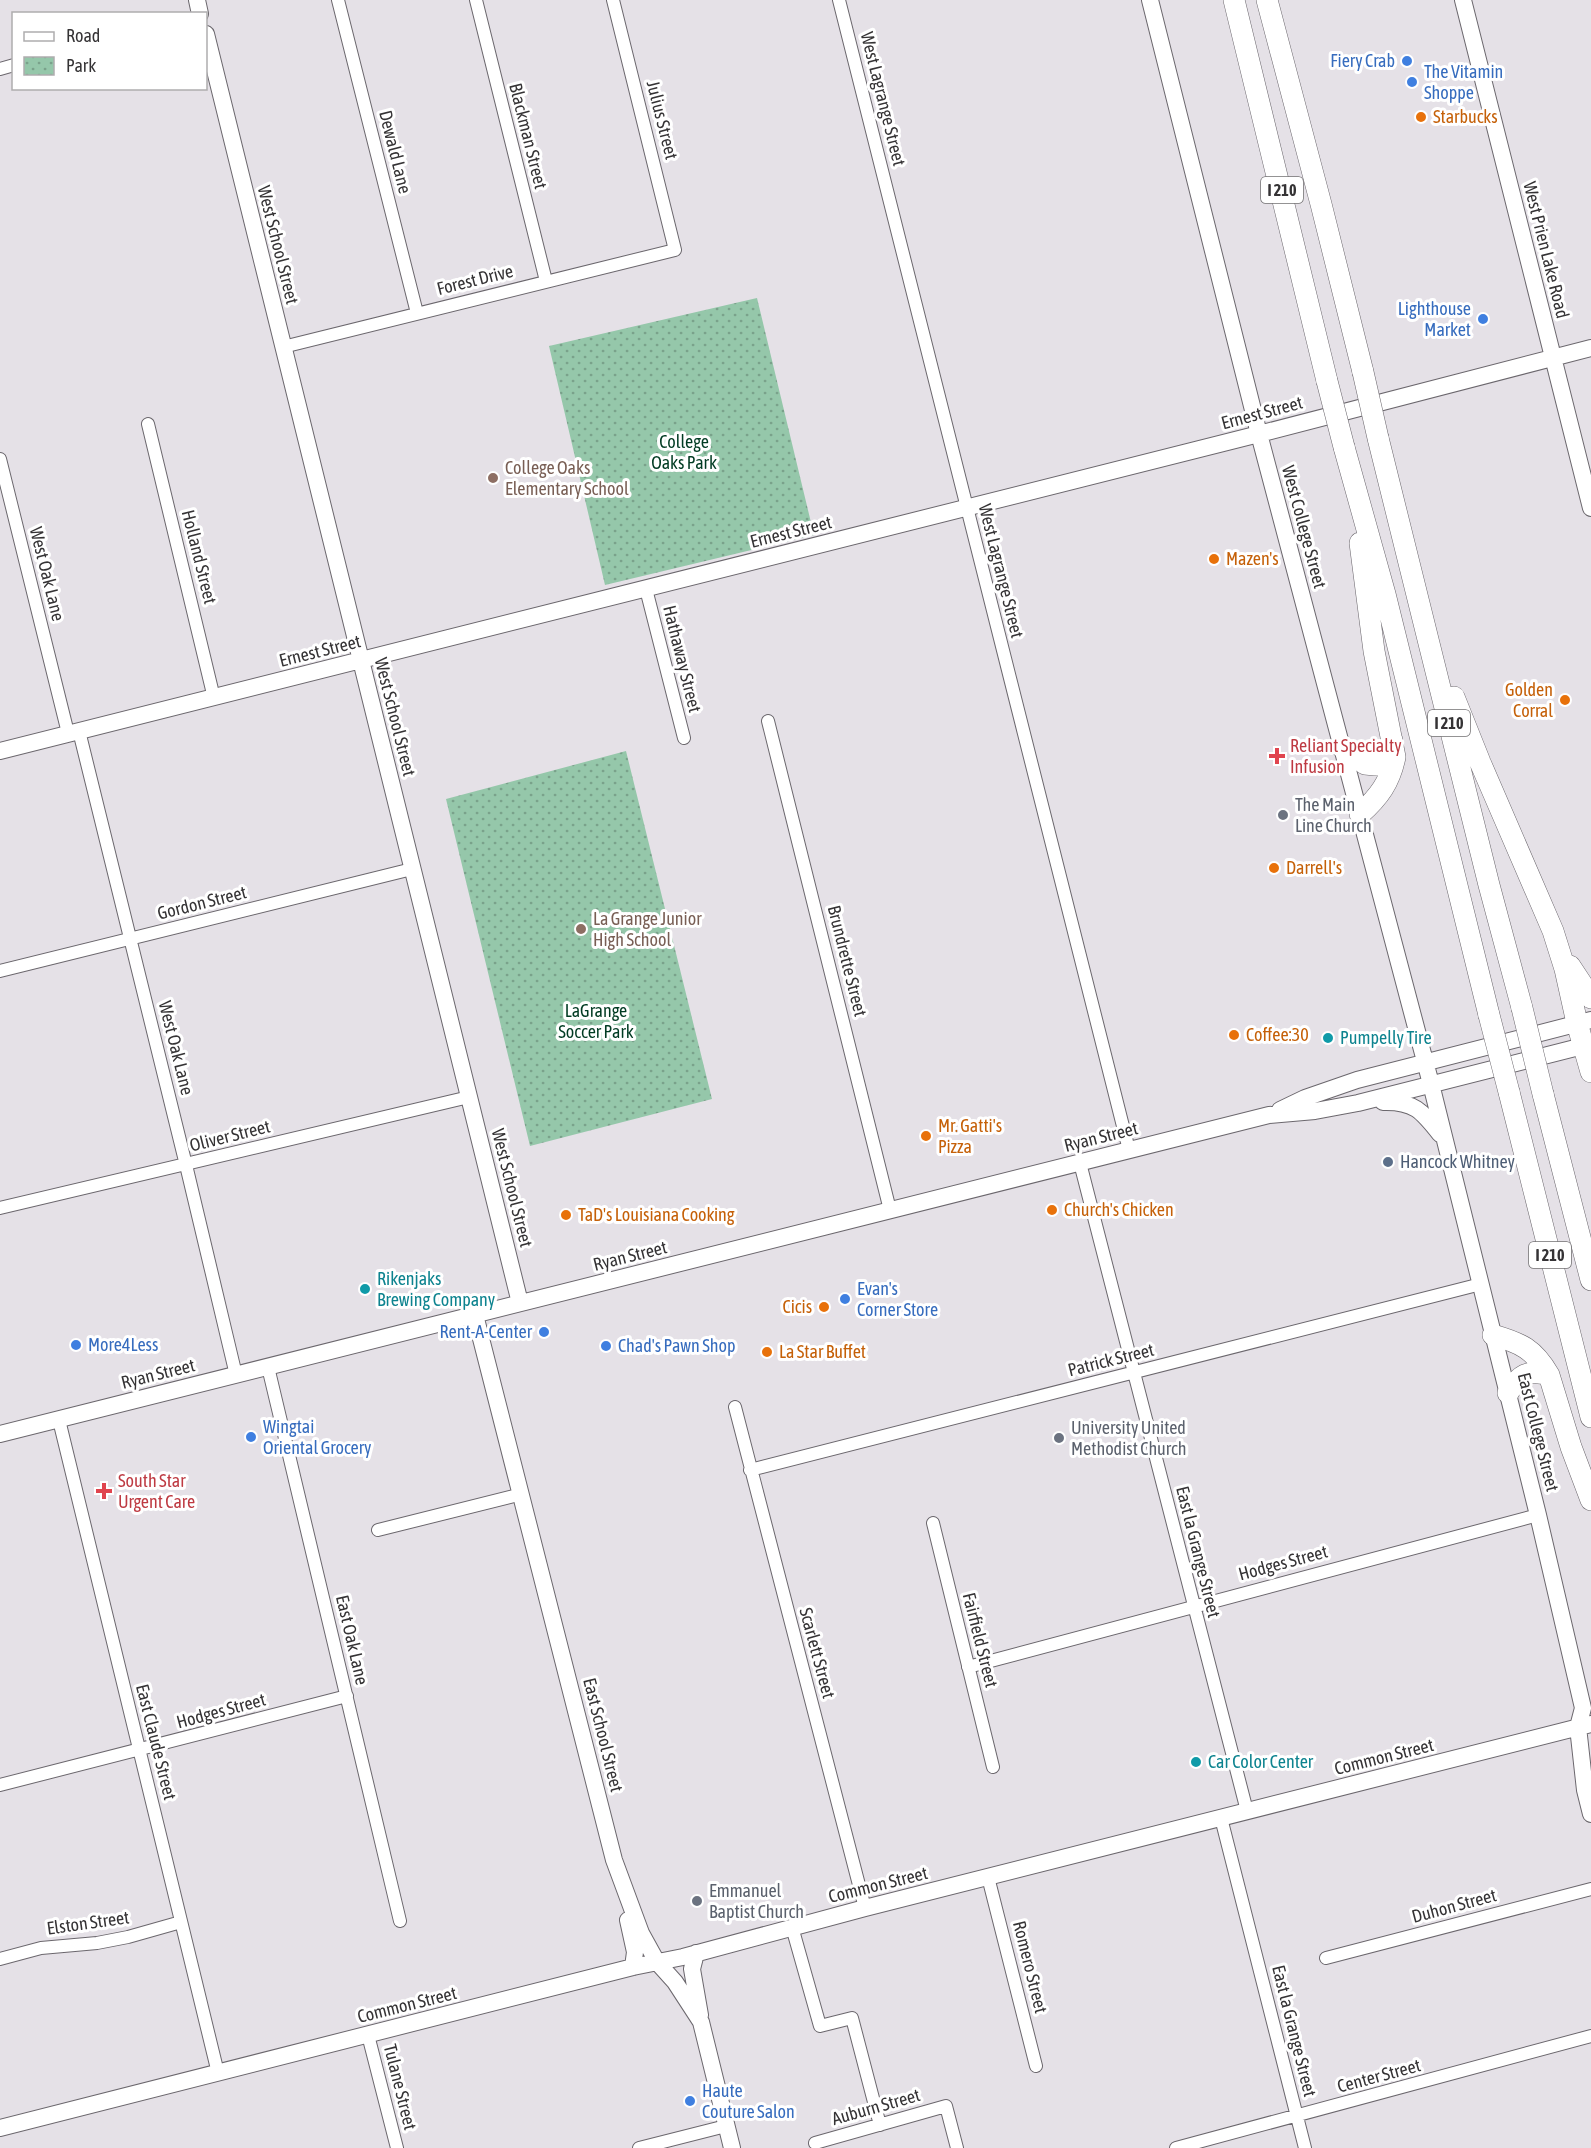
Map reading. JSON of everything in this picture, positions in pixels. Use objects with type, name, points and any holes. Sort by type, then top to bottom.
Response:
[{"type":"highway","name":"I 210","points":[[1234,0],[1350,471],[1385,594],[1591,1417]]},
{"type":"highway","name":"I 210","points":[[1267,0],[1321,204],[1489,885],[1591,1280]]},
{"type":"highway","points":[[1350,471],[1374,651],[1395,757],[1392,772],[1384,789],[1360,814]]},
{"type":"highway","points":[[1406,551],[1458,709],[1553,931],[1575,976],[1591,998]]},
{"type":"highway","points":[[1342,747],[1365,764],[1375,765],[1388,756],[1392,739]]},
{"type":"highway","points":[[1553,931],[1564,969],[1584,1022],[1591,1072]]},
{"type":"highway","points":[[1493,1335],[1516,1342],[1529,1349],[1538,1357],[1549,1375],[1571,1447],[1591,1500]]},
{"type":"highway","points":[[1508,1393],[1516,1381],[1525,1375],[1537,1372],[1549,1375]]},
{"type":"street","name":"Dewald Lane","points":[[338,0],[417,313]]},
{"type":"street","name":"Blackman Street","points":[[476,0],[546,281]]},
{"type":"street","name":"Julius Street","points":[[613,0],[675,250]]},
{"type":"street","name":"West Lagrange Street","points":[[839,0],[1129,1150]]},
{"type":"street","name":"West College Street","points":[[1150,0],[1259,434],[1425,1062]]},
{"type":"street","name":"West Prien Lake Road","points":[[1463,0],[1591,508]]},
{"type":"street","name":"West School Street","points":[[207,38],[520,1303]]},
{"type":"street","name":"Forest Drive","points":[[283,347],[675,250]]},
{"type":"street","name":"Ernest Street","points":[[0,751],[967,508],[1591,348]]},
{"type":"street","name":"Holland Street","points":[[148,424],[214,698]]},
{"type":"street","name":"West Oak Lane","points":[[0,459],[130,939],[236,1375]]},
{"type":"street","name":"Hathaway Street","points":[[646,589],[684,738]]},
{"type":"street","name":"Brundrette Street","points":[[768,720],[890,1210]]},
{"type":"street","name":"Gordon Street","points":[[0,971],[412,869]]},
{"type":"street","name":"Ryan Street","points":[[1269,1115],[1305,1098],[1358,1080],[1584,1022]]},
{"type":"street","name":"Ryan Street","points":[[0,1434],[1269,1115],[1315,1111],[1358,1103],[1587,1045]]},
{"type":"street","name":"East College Street","points":[[1425,1062],[1538,1515],[1583,1708],[1585,1790],[1591,1814]]},
{"type":"street","name":"Oliver Street","points":[[0,1208],[469,1097]]},
{"type":"street","points":[[1358,1103],[1397,1101],[1410,1104],[1421,1111],[1445,1140]]},
{"type":"street","name":"East la Grange Street","points":[[1080,1162],[1247,1811]]},
{"type":"street","name":"Patrick Street","points":[[750,1470],[1481,1284]]},
{"type":"street","name":"East School Street","points":[[475,1315],[614,1860],[641,1933],[657,1962],[675,1983],[701,2022],[732,2148]]},
{"type":"street","name":"East Oak Lane","points":[[268,1367],[400,1921]]},
{"type":"street","name":"Scarlett Street","points":[[735,1407],[865,1908]]},
{"type":"street","name":"East Claude Street","points":[[58,1420],[218,2073]]},
{"type":"street","points":[[378,1530],[522,1494]]},
{"type":"street","name":"Hodges Street","points":[[968,1667],[1538,1515]]},
{"type":"street","name":"Fairfield Street","points":[[933,1523],[993,1767]]},
{"type":"street","name":"Hodges Street","points":[[0,1785],[347,1696]]},
{"type":"street","name":"Common Street","points":[[0,2128],[1585,1726]]},
{"type":"street","name":"East la Grange Street","points":[[1221,1818],[1305,2148]]},
{"type":"street","points":[[614,1860],[635,1952],[633,1966]]},
{"type":"street","name":"Romero Street","points":[[988,1877],[1036,2066]]},
{"type":"street","name":"Duhon Street","points":[[1326,1958],[1591,1888]]},
{"type":"street","name":"Elston Street","points":[[0,1959],[41,1948],[97,1943],[128,1937],[181,1922]]},
{"type":"street","points":[[792,1927],[820,2026],[852,2018],[880,2125]]},
{"type":"street","points":[[696,1953],[692,1969],[701,2022]]},
{"type":"street","name":"Tulane Street","points":[[368,2035],[396,2148]]},
{"type":"street","name":"Center Street","points":[[1176,2148],[1591,2036]]},
{"type":"street","name":"Auburn Street","points":[[815,2143],[946,2106],[957,2148]]},
{"type":"street","points":[[639,2148],[726,2126]]},
{"type":"green space","name":"College Oaks Park","points":[[757,298],[814,535],[605,585],[549,346]]},
{"type":"green space","name":"LaGrange Soccer Park","points":[[626,751],[712,1099],[530,1146],[446,799]]},
{"type":"place","name":"Fiery Crab","points":[[1407,61]]},
{"type":"place","name":"The Vitamin Shoppe","points":[[1412,82]]},
{"type":"place","name":"Starbucks","points":[[1421,117]]},
{"type":"place","name":"Lighthouse Market","points":[[1483,319]]},
{"type":"place","name":"College Oaks Elementary School","points":[[493,478]]},
{"type":"place","name":"Mazen's","points":[[1214,559]]},
{"type":"place","name":"Golden Corral","points":[[1565,700]]},
{"type":"place","name":"Reliant Specialty Infusion","points":[[1277,756]]},
{"type":"place","name":"The Main Line Church","points":[[1283,815]]},
{"type":"place","name":"Darrell's","points":[[1274,868]]},
{"type":"place","name":"La Grange Junior High School","points":[[581,929]]},
{"type":"place","name":"Coffee:30","points":[[1234,1035]]},
{"type":"place","name":"Pumpelly Tire","points":[[1328,1038]]},
{"type":"place","name":"Mr. Gatti's Pizza","points":[[926,1136]]},
{"type":"place","name":"Hancock Whitney","points":[[1388,1162]]},
{"type":"place","name":"Church's Chicken","points":[[1052,1210]]},
{"type":"place","name":"TaD's Louisiana Cooking","points":[[566,1215]]},
{"type":"place","name":"Rikenjaks Brewing Company","points":[[365,1289]]},
{"type":"place","name":"Evan's Corner Store","points":[[845,1299]]},
{"type":"place","name":"Cicis","points":[[824,1307]]},
{"type":"place","name":"Rent-A-Center","points":[[544,1332]]},
{"type":"place","name":"More4Less","points":[[76,1345]]},
{"type":"place","name":"Chad's Pawn Shop","points":[[606,1346]]},
{"type":"place","name":"La Star Buffet","points":[[767,1352]]},
{"type":"place","name":"Wingtai Oriental Grocery","points":[[251,1437]]},
{"type":"place","name":"University United Methodist Church","points":[[1059,1438]]},
{"type":"place","name":"South Star Urgent Care","points":[[104,1491]]},
{"type":"place","name":"Car Color Center","points":[[1196,1762]]},
{"type":"place","name":"Emmanuel Baptist Church","points":[[697,1901]]},
{"type":"place","name":"Haute Couture Salon","points":[[690,2101]]}]
